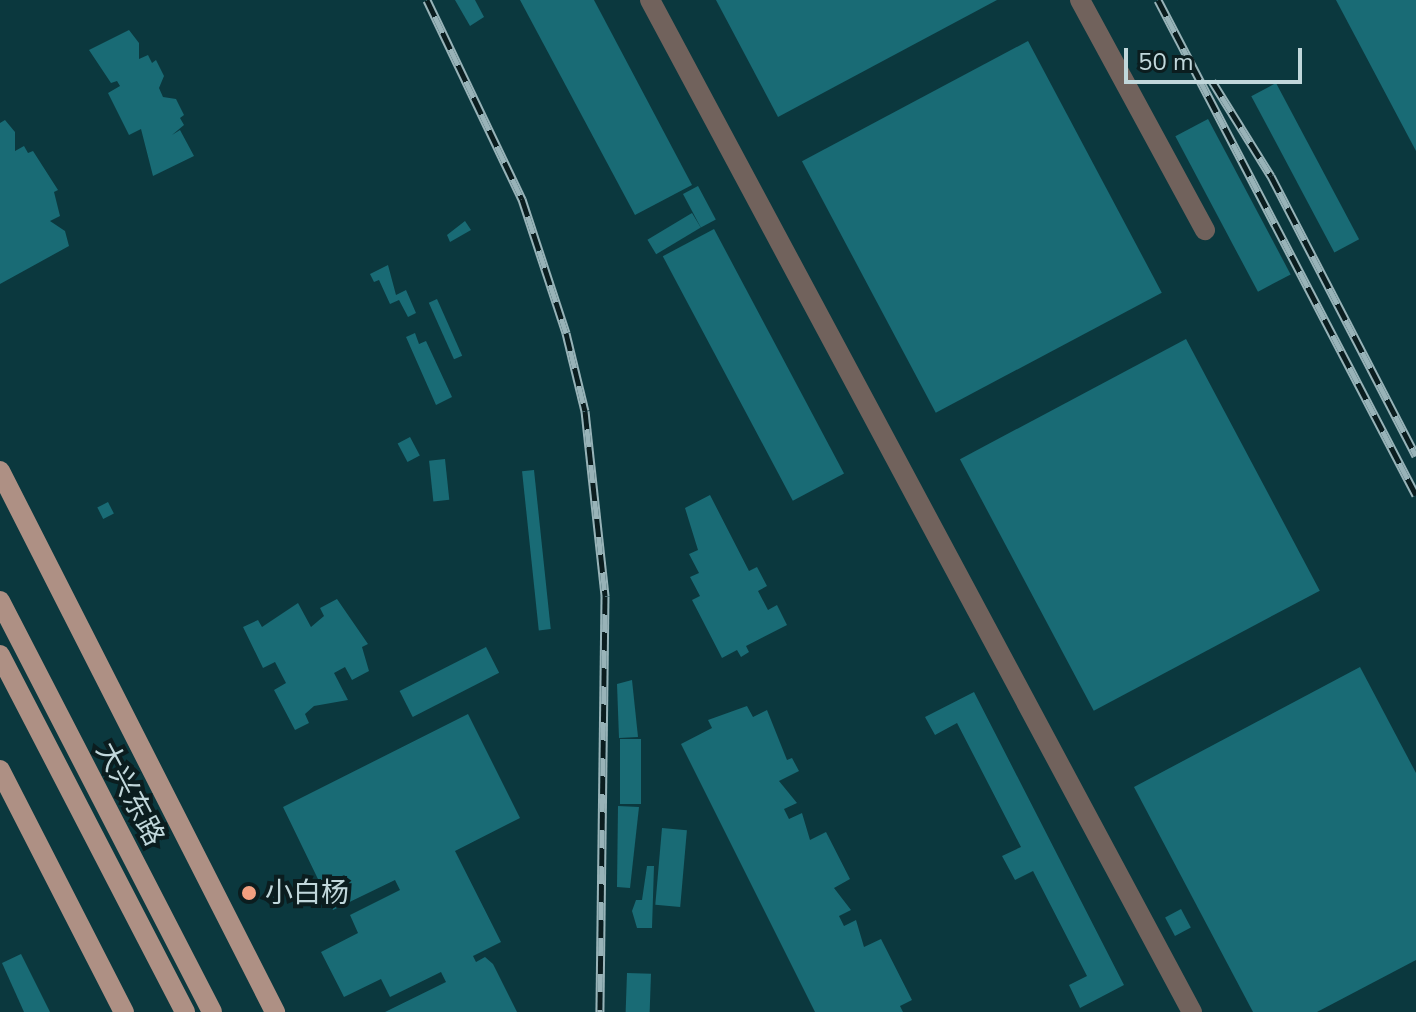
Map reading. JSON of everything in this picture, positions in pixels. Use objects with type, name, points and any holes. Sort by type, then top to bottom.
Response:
[{"type":"main road","points":[[0,471],[275,1012]]},
{"type":"main road","name":"大兴东路","points":[[0,601],[212,1012]]},
{"type":"main road","name":"大兴东路","points":[[0,655],[185,1012]]},
{"type":"main road","points":[[0,770],[124,1012]]},
{"type":"lane","points":[[650,0],[1192,1012]]},
{"type":"lane","points":[[1080,0],[1205,230]]},
{"type":"building","points":[[455,0],[475,0],[484,17],[470,26]]},
{"type":"building","points":[[520,0],[594,0],[692,185],[635,215]]},
{"type":"building","points":[[716,0],[997,0],[778,117]]},
{"type":"building","points":[[1336,0],[1416,0],[1416,151]]},
{"type":"building","points":[[129,30],[139,43],[139,59],[148,55],[152,63],[156,60],[164,76],[159,88],[163,97],[176,99],[184,115],[180,118],[184,125],[172,135],[180,130],[194,156],[153,176],[141,129],[129,135],[108,93],[120,86],[117,81],[111,83],[89,50]]},
{"type":"building","points":[[1028,41],[1162,293],[936,413],[802,161]]},
{"type":"building","points":[[1276,83],[1359,239],[1334,252],[1251,96]]},
{"type":"building","points":[[1208,119],[1291,274],[1258,292],[1175,136]]},
{"type":"building","points":[[5,120],[15,132],[15,151],[24,146],[28,153],[33,151],[58,190],[54,192],[60,216],[50,221],[65,231],[69,246],[0,284],[0,123]]},
{"type":"building","points":[[698,186],[716,220],[701,228],[683,194]]},
{"type":"building","points":[[692,213],[701,228],[656,254],[647,240]]},
{"type":"building","points":[[465,221],[471,230],[450,242],[447,235]]},
{"type":"building","points":[[714,229],[844,474],[793,501],[663,256]]},
{"type":"building","points":[[388,265],[396,295],[406,290],[416,313],[408,317],[399,300],[390,304],[379,280],[374,282],[370,274]]},
{"type":"building","points":[[437,299],[462,356],[454,359],[429,303]]},
{"type":"building","points":[[415,333],[419,344],[426,341],[452,397],[436,405],[406,337]]},
{"type":"building","points":[[1186,339],[1320,591],[1094,711],[960,459]]},
{"type":"building","points":[[410,437],[420,456],[407,462],[398,444]]},
{"type":"building","points":[[445,459],[449,500],[433,501],[429,461]]},
{"type":"building","points":[[534,470],[551,629],[539,630],[522,471]]},
{"type":"building","points":[[710,495],[749,571],[757,567],[767,586],[758,591],[768,610],[777,605],[787,625],[746,646],[749,652],[741,657],[737,650],[722,658],[692,600],[700,596],[690,577],[699,573],[689,554],[698,550],[685,508]]},
{"type":"building","points":[[108,502],[114,514],[103,519],[97,507]]},
{"type":"building","points":[[337,599],[368,644],[362,647],[369,671],[352,680],[345,667],[334,673],[348,700],[314,706],[305,714],[309,723],[295,730],[274,690],[286,683],[275,662],[263,668],[243,627],[258,620],[262,627],[298,603],[311,627],[324,616],[320,608]]},
{"type":"building","points":[[486,647],[499,673],[413,717],[400,691]]},
{"type":"building","points":[[1360,667],[1416,773],[1416,960],[1317,1012],[1253,1012],[1134,787]]},
{"type":"building","points":[[632,680],[638,737],[619,738],[617,684]]},
{"type":"building","points":[[974,692],[1124,985],[1080,1008],[1069,985],[1087,976],[1033,871],[1015,880],[1002,856],[1021,847],[957,723],[935,735],[925,717]]},
{"type":"building","points":[[747,706],[753,717],[767,710],[787,760],[792,758],[799,771],[779,781],[797,803],[784,809],[789,819],[802,813],[810,840],[826,832],[850,879],[834,888],[851,910],[839,916],[844,926],[856,920],[864,947],[881,939],[912,1000],[900,1006],[903,1012],[815,1012],[681,744],[712,728],[708,720]]},
{"type":"building","points":[[468,714],[520,818],[455,851],[501,942],[473,956],[476,962],[485,957],[493,964],[517,1012],[385,1012],[446,982],[441,972],[390,997],[381,979],[344,997],[321,952],[358,933],[350,915],[400,890],[395,880],[333,910],[283,807]]},
{"type":"building","points":[[620,739],[641,739],[641,804],[620,804]]},
{"type":"building","points":[[618,806],[639,807],[630,888],[617,887]]},
{"type":"building","points":[[662,828],[687,830],[680,907],[655,905]]},
{"type":"building","points":[[647,866],[654,866],[652,928],[637,928],[632,911],[636,900],[642,900]]},
{"type":"building","points":[[1181,909],[1191,928],[1175,936],[1165,917]]},
{"type":"building","points":[[21,954],[50,1012],[24,1012],[2,963]]},
{"type":"building","points":[[627,973],[651,974],[650,1012],[626,1012]]},
{"type":"railway","points":[[427,0],[522,199],[566,333],[585,411],[605,596],[600,1012]]},
{"type":"railway","points":[[1158,0],[1416,495]]},
{"type":"railway","points":[[1212,81],[1271,176],[1416,456]]},
{"type":"place","name":"小白杨","points":[[249,893]]}]
